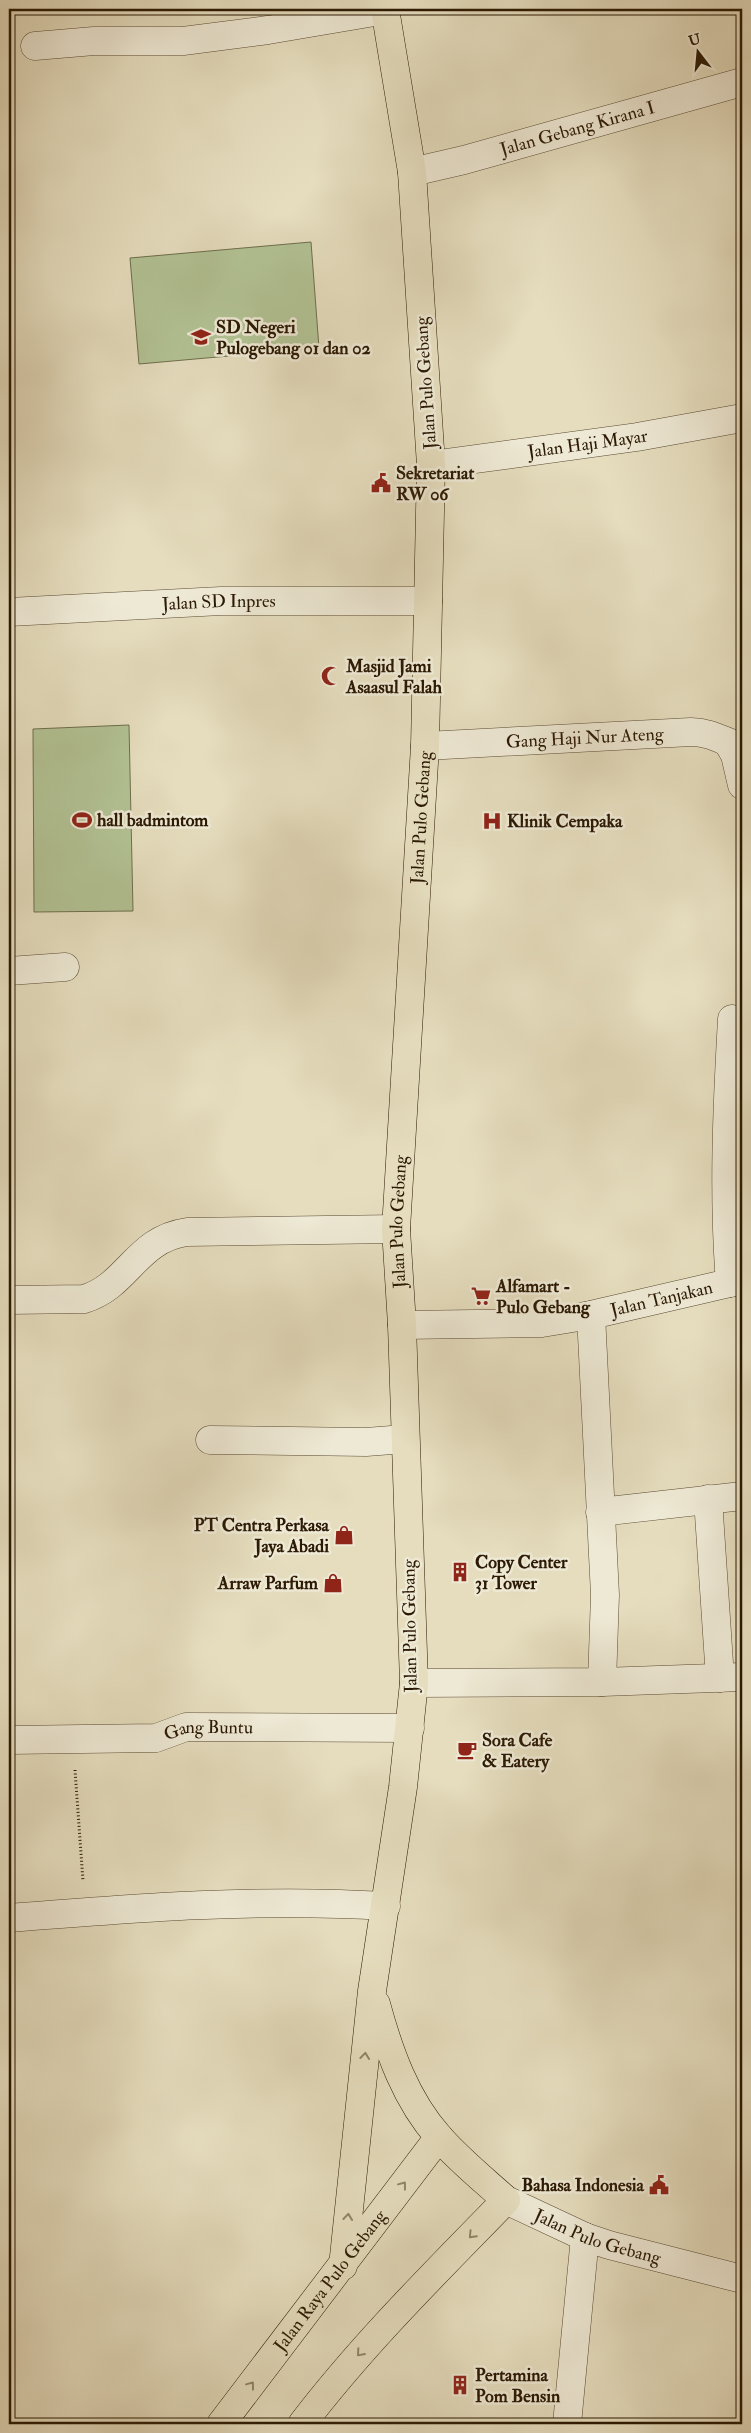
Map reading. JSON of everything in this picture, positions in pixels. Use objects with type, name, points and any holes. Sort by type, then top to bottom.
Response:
[{"type":"main road","name":"Jalan Pulo Gebang","points":[[385,9],[412,172],[431,465],[425,746],[396,1229],[402,1325],[414,1683],[410,1728],[386,1906],[372,1991],[388,2047],[411,2099],[439,2137],[506,2200]]},
{"type":"main road","points":[[343,2266],[372,1991]]},
{"type":"main road","name":"Jalan Raya Pulo Gebang","points":[[222,2424],[439,2137]]},
{"type":"main road","points":[[302,2424],[325,2394],[396,2312],[506,2200]]},
{"type":"street","points":[[35,46],[94,41],[184,41],[268,30],[385,9]]},
{"type":"street","name":"Jalan Gebang Kirana I","points":[[412,172],[464,160],[742,82]]},
{"type":"street","name":"Jalan Haji Mayar","points":[[431,465],[636,437],[742,418]]},
{"type":"street","name":"Jalan SD Inpres","points":[[9,612],[221,601],[428,601]]},
{"type":"street","name":"Gang Haji Nur Ateng","points":[[425,746],[691,732],[707,732],[735,745]]},
{"type":"street","points":[[735,745],[735,755],[742,785]]},
{"type":"street","points":[[9,971],[65,966]]},
{"type":"street","points":[[732,1019],[727,1193],[736,1281]]},
{"type":"street","points":[[9,1300],[84,1299],[95,1296],[121,1275],[144,1251],[169,1234],[187,1232],[396,1229]]},
{"type":"street","name":"Jalan Tanjakan","points":[[402,1325],[542,1324],[591,1315],[736,1281]]},
{"type":"street","points":[[591,1315],[605,1594],[602,1682]]},
{"type":"street","points":[[210,1440],[366,1442],[405,1438]]},
{"type":"street","points":[[600,1512],[742,1496]]},
{"type":"street","points":[[414,1683],[602,1682],[731,1678],[708,1499]]},
{"type":"street","name":"Gang Buntu","points":[[9,1740],[156,1738],[186,1727],[410,1728]]},
{"type":"street","points":[[9,1918],[163,1905],[352,1903],[386,1906]]},
{"type":"street","name":"Jalan Pulo Gebang","points":[[506,2200],[584,2237],[742,2279]]},
{"type":"street","points":[[567,2424],[584,2237]]},
{"type":"path","points":[[74,1760],[86,1912]]},
{"type":"green space","points":[[311,242],[319,348],[139,364],[130,258]]},
{"type":"green space","name":"hall badmintom","points":[[129,725],[133,911],[34,912],[33,729]]},
{"type":"place","name":"SD Negeri Pulogebang 01 dan 02","points":[[201,337]]},
{"type":"place","name":"Sekretariat RW 06","points":[[381,483]]},
{"type":"place","name":"Masjid Jami Asaasul Falah","points":[[331,676]]},
{"type":"place","name":"hall badmintom","points":[[82,820]]},
{"type":"place","name":"Klinik Cempaka","points":[[492,821]]},
{"type":"place","name":"Alfamart - Pulo Gebang","points":[[481,1296]]},
{"type":"place","name":"PT Centra Perkasa Jaya Abadi","points":[[344,1535]]},
{"type":"place","name":"Copy Center 31 Tower","points":[[460,1572]]},
{"type":"place","name":"Arraw Parfum","points":[[333,1583]]},
{"type":"place","name":"Sora Cafe & Eatery","points":[[467,1750]]},
{"type":"place","name":"Bahasa Indonesia","points":[[659,2185]]},
{"type":"place","name":"Pertamina Pom Bensin","points":[[460,2385]]}]
